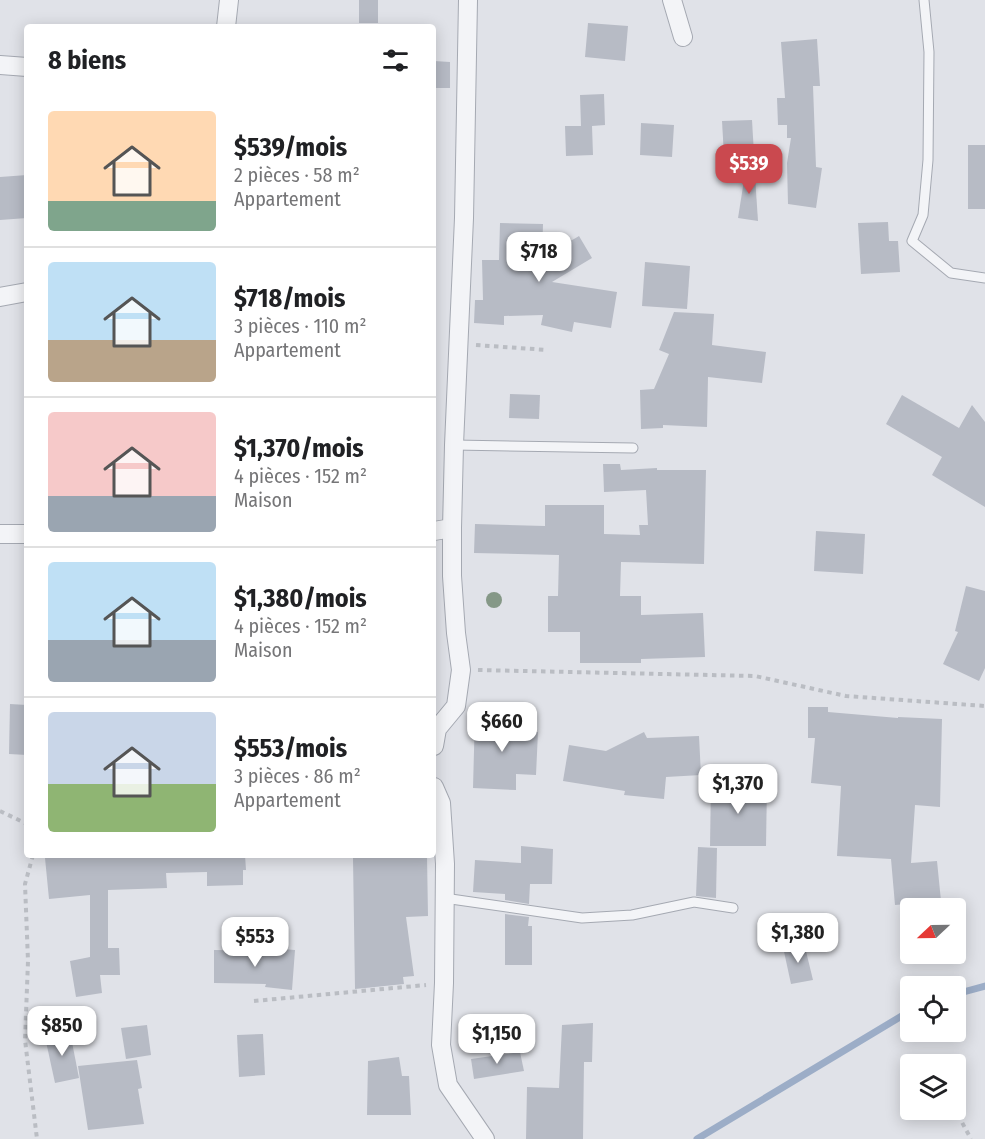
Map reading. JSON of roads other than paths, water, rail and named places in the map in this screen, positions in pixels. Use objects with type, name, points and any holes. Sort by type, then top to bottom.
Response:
[{"type":"street","points":[[226,24],[229,0]]},
{"type":"street","points":[[436,729],[456,706],[461,670],[452,576],[452,528],[465,206],[468,0]]},
{"type":"street","points":[[672,0],[683,38]]},
{"type":"street","points":[[0,65],[24,66]]},
{"type":"street","points":[[0,297],[24,293]]},
{"type":"street","points":[[436,531],[452,528]]},
{"type":"street","points":[[0,534],[24,534]]},
{"type":"street","points":[[436,792],[441,803],[445,864],[441,1045],[448,1085],[485,1139]]},
{"type":"lane","points":[[924,0],[929,52],[928,160],[923,215],[912,241],[951,273],[985,278]]},
{"type":"lane","points":[[454,445],[633,448]]},
{"type":"lane","points":[[444,898],[582,918],[632,915],[694,902],[733,908]]},
{"type":"waterway","points":[[966,991],[985,986]]},
{"type":"waterway","points":[[697,1139],[900,1017]]}]
